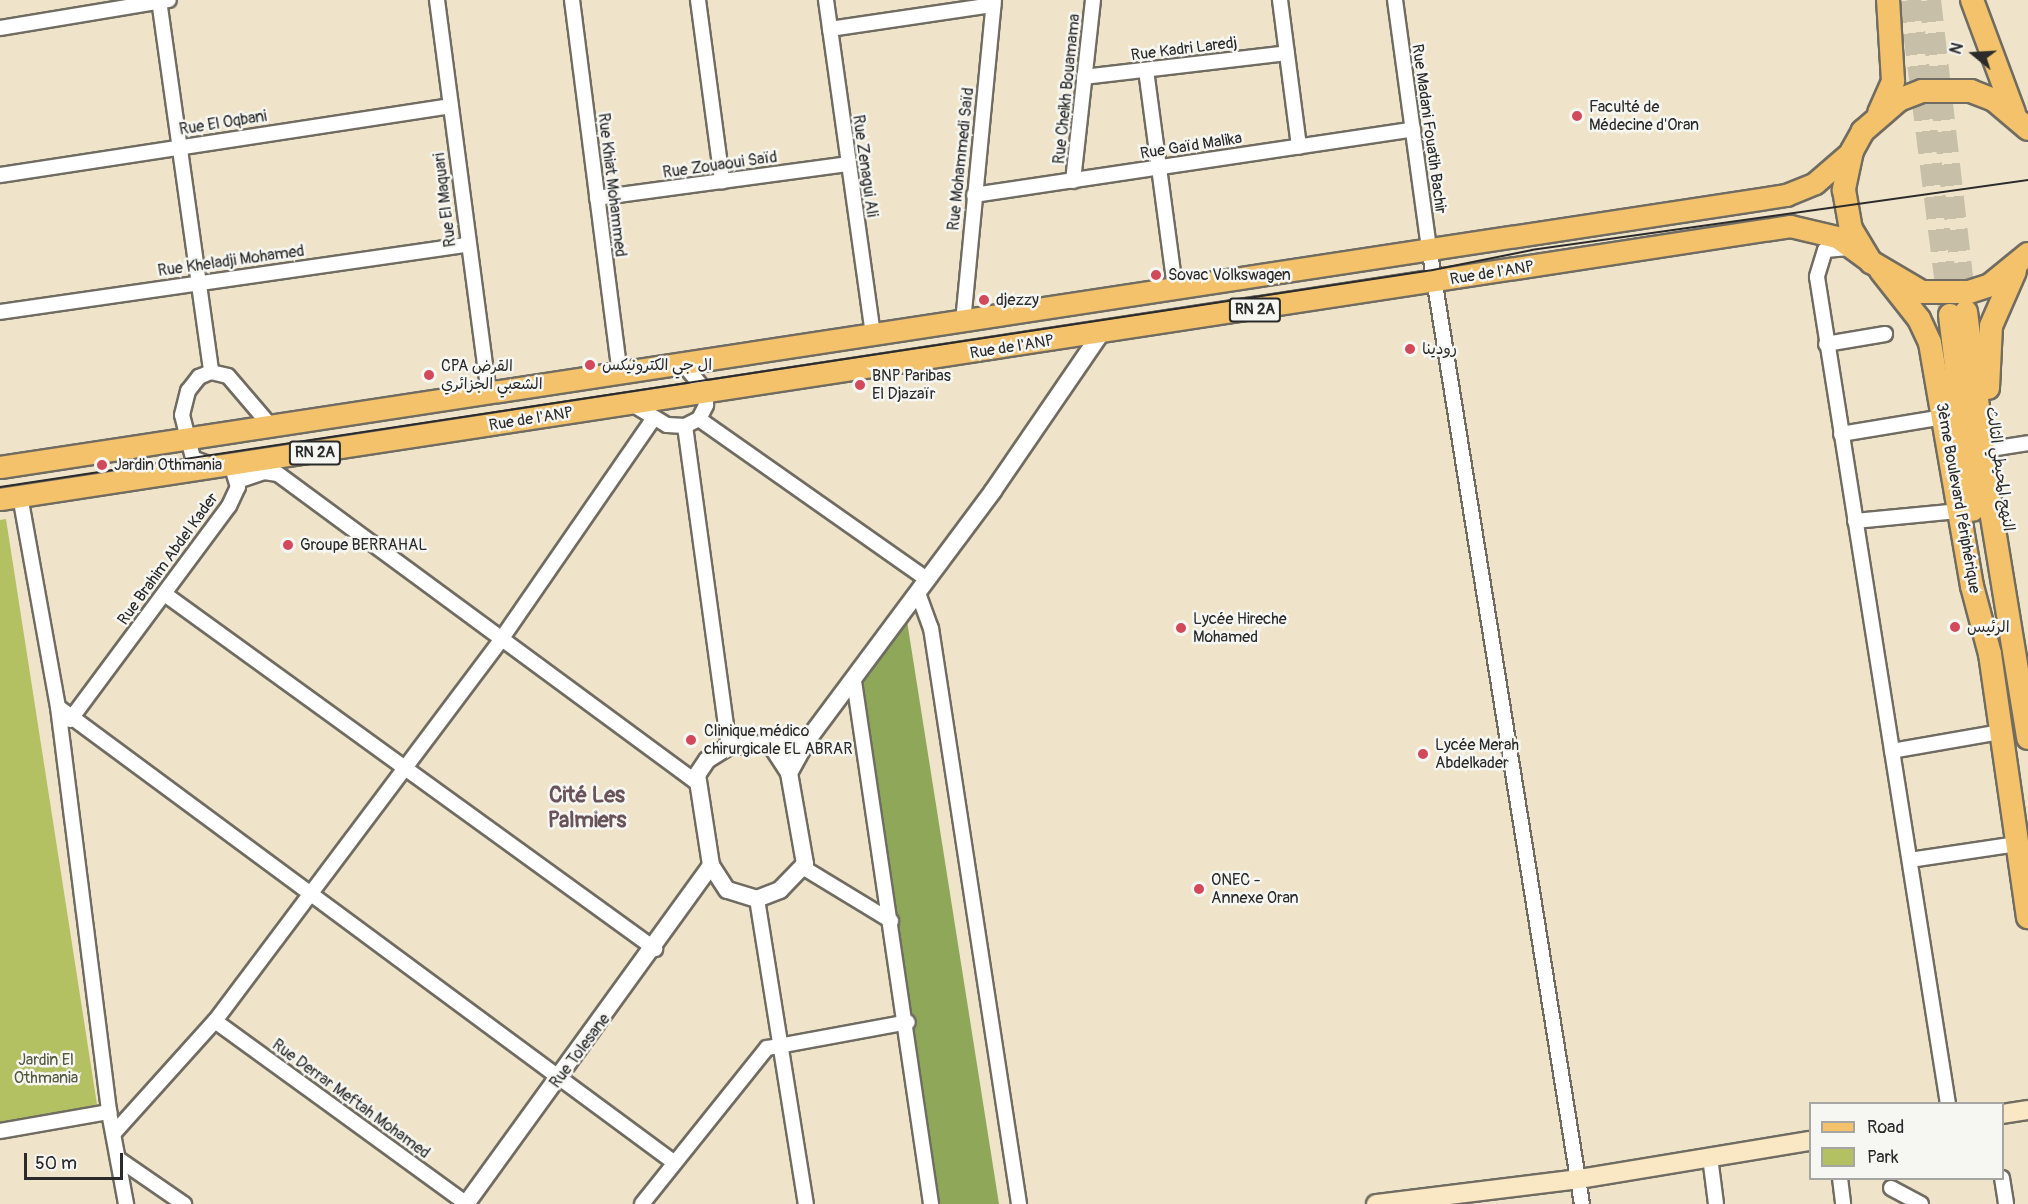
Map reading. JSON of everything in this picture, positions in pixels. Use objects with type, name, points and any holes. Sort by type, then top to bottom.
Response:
[{"type":"highway","points":[[1852,151],[1879,114],[1893,81],[1888,0]]},
{"type":"highway","points":[[1972,0],[2022,120]]},
{"type":"highway","points":[[1879,114],[1907,97],[1947,88],[1971,91],[2022,120]]},
{"type":"highway","name":"3ème Boulevard Périphérique","points":[[1852,151],[1845,210],[1869,261],[1919,319],[1930,343],[1958,511],[1990,654],[2028,917]]},
{"type":"highway","points":[[1869,261],[1901,284],[1946,295],[1990,285],[2023,260]]},
{"type":"highway","name":"النهج المحيطي الثالث","points":[[2023,260],[1991,326],[1986,371],[2028,678]]},
{"type":"highway","name":"3ème Boulevard Périphérique","points":[[1958,314],[2028,738]]},
{"type":"highway","name":"النهج المحيطي الثالث","points":[[1958,314],[1990,654]]},
{"type":"main road","name":"Rue de l'ANP","points":[[10,497],[220,467],[705,390],[1101,333],[1432,264],[1786,195],[1815,183],[1852,151]]},
{"type":"main road","name":"Rue de l'ANP","points":[[0,467],[269,424],[685,366],[1176,287],[1432,264],[1790,226],[1810,228],[1869,261]]},
{"type":"main road","points":[[2004,1114],[2028,1110]]},
{"type":"main road","points":[[1376,1204],[1444,1200],[1809,1141]]},
{"type":"street","name":"Rue El Maquari","points":[[437,0],[466,245],[489,395]]},
{"type":"street","name":"Rue Khiat Mohammed","points":[[572,0],[620,375]]},
{"type":"street","points":[[698,0],[722,181]]},
{"type":"street","name":"Rue Zenagui Ali","points":[[826,0],[873,336]]},
{"type":"street","name":"Rue Cheikh Bouamama","points":[[1073,181],[1093,0]]},
{"type":"street","points":[[1280,0],[1299,147]]},
{"type":"street","name":"Rue Madani Fouatih Bachir","points":[[1395,0],[1432,264],[1580,1179],[1582,1204]]},
{"type":"street","points":[[0,28],[162,1],[177,147],[211,372]]},
{"type":"street","points":[[830,29],[993,2]]},
{"type":"street","name":"Rue Mohammedi Saïd","points":[[963,322],[993,2]]},
{"type":"street","name":"Rue Kadri Laredj","points":[[1084,77],[1287,53]]},
{"type":"street","points":[[1146,70],[1176,287]]},
{"type":"street","name":"Rue El Oqbani","points":[[0,175],[451,106]]},
{"type":"street","name":"Rue Gaïd Malika","points":[[974,195],[1413,129]]},
{"type":"street","name":"Rue Zouaoui Saïd","points":[[597,198],[848,164]]},
{"type":"street","name":"Rue Kheladji Mohamed","points":[[0,312],[466,245]]},
{"type":"street","points":[[1869,261],[1825,250],[1816,267],[1826,344],[1948,1102]]},
{"type":"street","points":[[789,773],[806,742],[854,681],[1101,333]]},
{"type":"street","points":[[1826,344],[1886,334]]},
{"type":"street","points":[[630,403],[654,418],[685,426],[699,419],[706,405],[705,390],[685,366]]},
{"type":"street","points":[[211,372],[228,376],[269,424]]},
{"type":"street","points":[[185,438],[182,415],[188,391],[211,372]]},
{"type":"street","points":[[1841,434],[1944,417]]},
{"type":"street","points":[[114,1133],[215,1021],[500,640],[654,418]]},
{"type":"street","points":[[699,419],[922,586],[931,628],[1019,1204]]},
{"type":"street","points":[[685,426],[729,746]]},
{"type":"street","name":"Rue Brahim Abdel Kader","points":[[70,720],[166,595],[229,506],[238,481],[220,467],[195,460],[185,438]]},
{"type":"street","points":[[1997,448],[2028,443]]},
{"type":"street","points":[[238,481],[278,474],[500,640],[696,782]]},
{"type":"street","points":[[10,497],[58,707],[109,1112],[120,1160],[126,1204]]},
{"type":"street","points":[[1855,521],[1958,511]]},
{"type":"street","points":[[166,595],[402,770],[655,949]]},
{"type":"street","points":[[854,681],[908,1022],[931,1204]]},
{"type":"street","points":[[58,707],[70,720],[672,1161]]},
{"type":"street","points":[[1892,752],[2001,732]]},
{"type":"street","points":[[727,890],[711,865],[696,782],[706,760],[729,746],[806,742]]},
{"type":"street","points":[[771,745],[789,773],[804,868],[891,921]]},
{"type":"street","points":[[1910,860],[2018,844]]},
{"type":"street","name":"Rue Tolesane","points":[[466,1204],[655,949],[711,865]]},
{"type":"street","points":[[692,896],[727,890],[757,899],[780,890],[804,868]]},
{"type":"street","points":[[757,899],[784,1043],[806,1204]]},
{"type":"street","name":"Rue Derrar Meftah Mohamed","points":[[215,1021],[466,1204]]},
{"type":"street","points":[[642,1204],[672,1161],[756,1056],[784,1043],[908,1022]]},
{"type":"street","points":[[0,1131],[109,1112]]},
{"type":"street","points":[[1710,1157],[1716,1204]]},
{"type":"street","points":[[120,1160],[184,1204]]},
{"type":"street","points":[[1840,1180],[1843,1204]]},
{"type":"street","points":[[2002,1180],[2006,1204]]},
{"type":"street","points":[[1891,1188],[1921,1204]]},
{"type":"green space","name":"Jardin El Othmania","points":[[6,519],[98,1111],[0,1125],[0,520]]},
{"type":"green space","points":[[907,621],[999,1204],[938,1204],[863,683]]},
{"type":"tunnel","points":[[1910,0],[1950,315]]},
{"type":"tunnel","points":[[1930,0],[1966,311]]},
{"type":"tram line","points":[[0,487],[1433,270],[1532,250],[2028,180]]},
{"type":"place","name":"Faculté de Médecine d'Oran","points":[[1577,116]]},
{"type":"place","name":"Sovac Volkswagen","points":[[1156,275]]},
{"type":"place","name":"djezzy","points":[[984,300]]},
{"type":"place","name":"رودينا","points":[[1410,349]]},
{"type":"place","name":"ال جي الكترونيكس","points":[[590,365]]},
{"type":"place","name":"CPA القرض الشعبي الجزائري","points":[[429,375]]},
{"type":"place","name":"BNP Paribas El Djazaïr","points":[[860,385]]},
{"type":"place","name":"Jardin Othmania","points":[[102,465]]},
{"type":"place","name":"Groupe BERRAHAL","points":[[288,545]]},
{"type":"place","name":"الرئيس","points":[[1955,627]]},
{"type":"place","name":"Lycée Hireche Mohamed","points":[[1181,628]]},
{"type":"place","name":"Clinique médico chirurgicale EL ABRAR","points":[[691,740]]},
{"type":"place","name":"Lycée Merah Abdelkader","points":[[1423,754]]},
{"type":"place","name":"ONEC - Annexe Oran","points":[[1199,889]]},
{"type":"district","name":"Cité Les Palmiers","points":[[587,808]]}]
